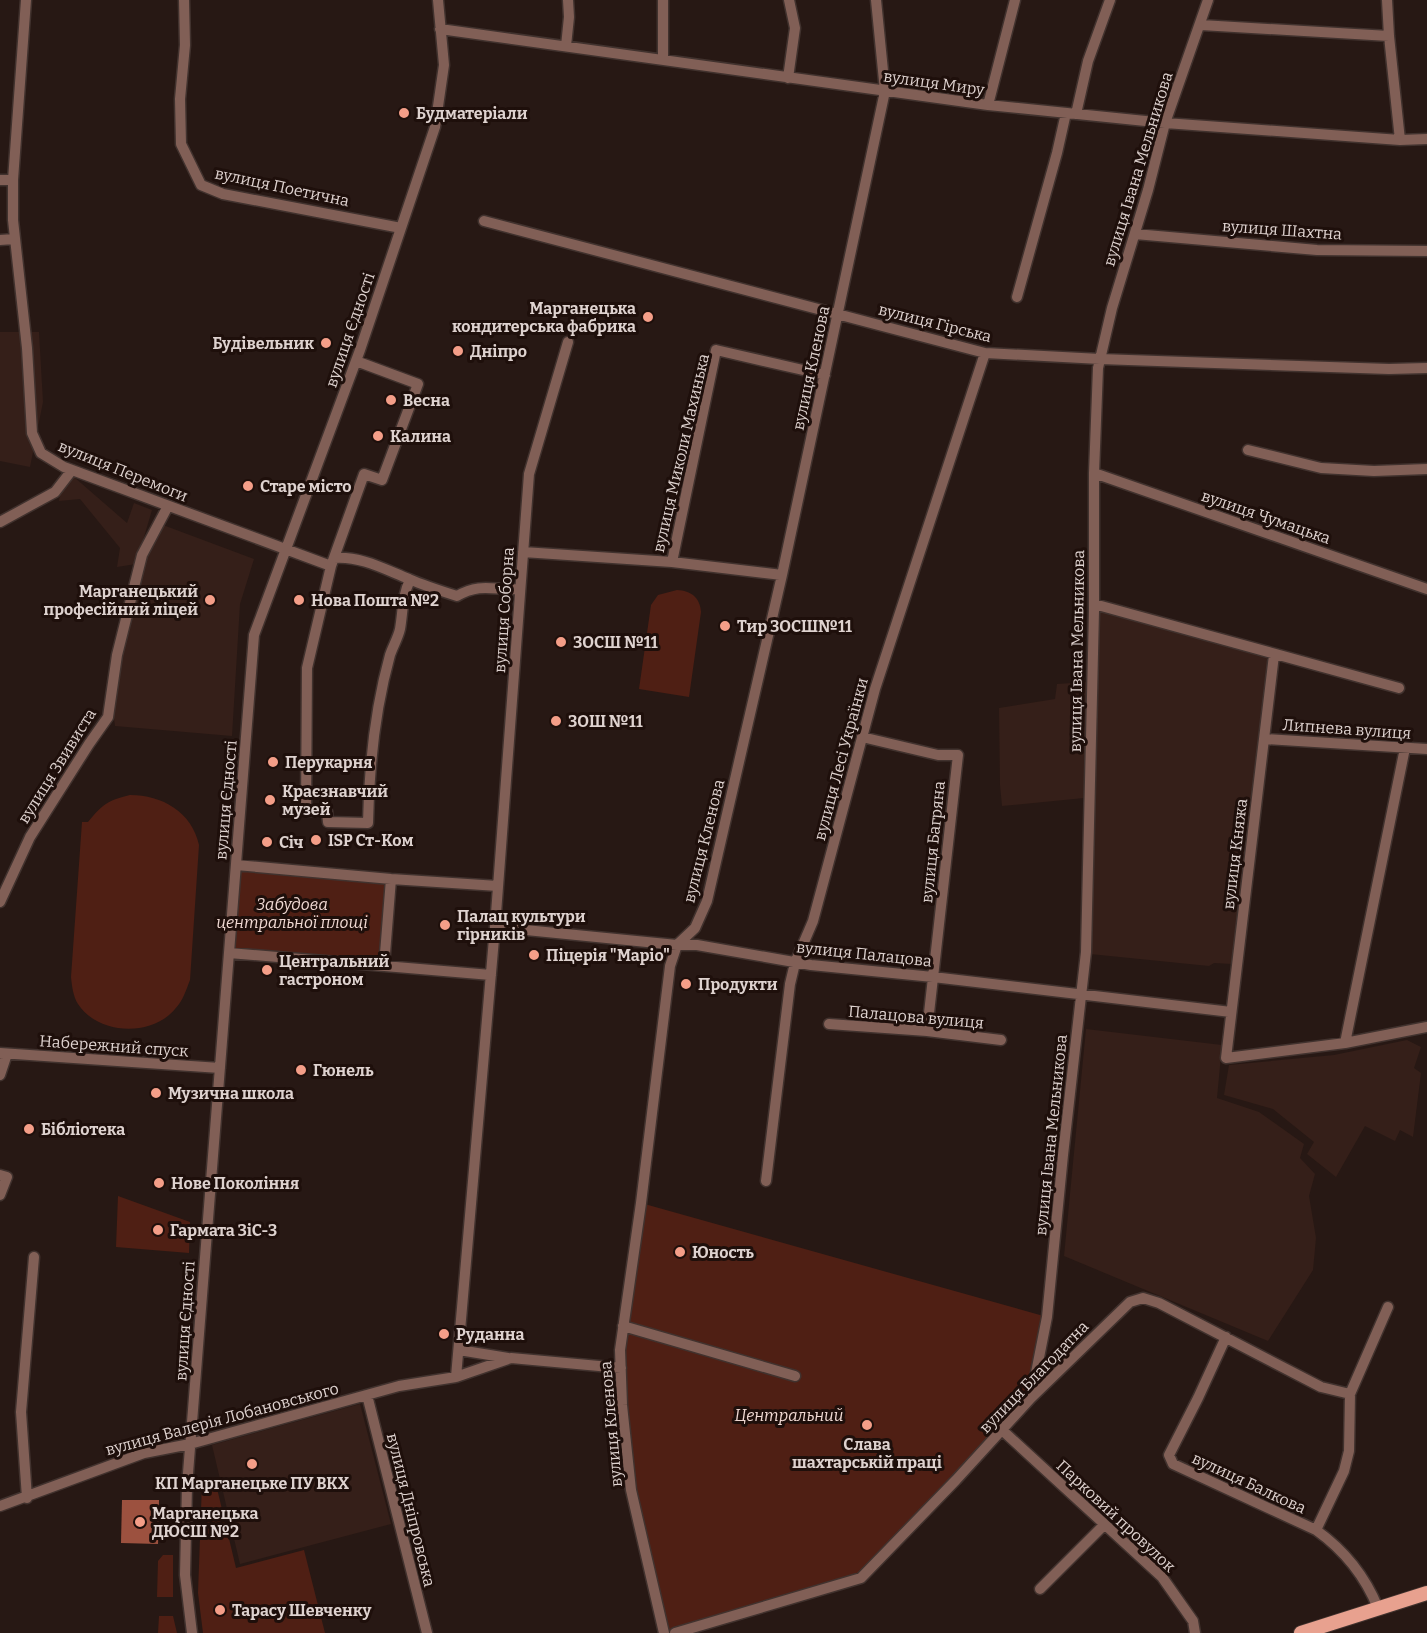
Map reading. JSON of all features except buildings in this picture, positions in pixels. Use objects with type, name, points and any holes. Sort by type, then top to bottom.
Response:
[{"type":"main road","points":[[1301,1633],[1427,1593]]},
{"type":"street","name":"вулиця Перемоги","points":[[26,0],[13,180],[14,239],[27,348],[32,433],[41,453],[72,470],[286,549],[332,562],[347,557],[366,561],[410,580],[457,596],[469,589],[481,587],[520,589]]},
{"type":"street","name":"вулиця Поетична","points":[[184,0],[185,45],[180,99],[181,144],[201,185],[223,194],[401,228]]},
{"type":"street","name":"вулиця Єдності","points":[[192,1633],[185,1575],[187,1486],[254,635],[356,361],[435,127],[444,65],[438,0]]},
{"type":"street","points":[[566,46],[568,0]]},
{"type":"street","points":[[663,0],[663,59]]},
{"type":"street","points":[[788,78],[795,28],[789,0]]},
{"type":"street","name":"вулиця Кленова","points":[[664,1633],[631,1490],[622,1405],[620,1350],[623,1326],[670,966],[677,945],[695,928],[707,901],[782,575],[885,91],[876,0]]},
{"type":"street","points":[[988,105],[1015,0]]},
{"type":"street","points":[[1017,297],[1057,153],[1110,0]]},
{"type":"street","name":"вулиця Івана Мельникова","points":[[1031,1398],[1047,1317],[1086,952],[1094,604],[1094,472],[1096,391],[1100,359],[1115,297],[1135,234],[1165,123],[1208,0]]},
{"type":"street","points":[[1387,0],[1400,140]]},
{"type":"street","points":[[1201,25],[1389,36]]},
{"type":"street","name":"вулиця Миру","points":[[440,29],[988,105],[1165,123],[1400,140],[1427,139]]},
{"type":"street","points":[[0,180],[13,180]]},
{"type":"street","name":"вулиця Гірська","points":[[484,221],[985,353],[1389,369],[1427,368]]},
{"type":"street","name":"вулиця Шахтна","points":[[1135,234],[1317,250],[1427,250]]},
{"type":"street","points":[[0,240],[14,239]]},
{"type":"street","name":"вулиця Соборна","points":[[456,1377],[495,927],[529,474],[568,342]]},
{"type":"street","name":"вулиця Миколи Махинька","points":[[672,562],[716,350],[825,375]]},
{"type":"street","name":"вулиця Лесі Українки","points":[[766,1181],[789,984],[795,963],[813,921],[878,677],[985,353]]},
{"type":"street","points":[[356,361],[418,384],[382,480],[364,474],[332,562],[307,668],[306,811],[327,811],[328,822],[368,823],[369,789],[379,709],[390,655],[400,629],[405,589],[410,580]]},
{"type":"street","points":[[1248,450],[1321,468],[1374,471],[1427,469]]},
{"type":"street","points":[[0,522],[55,492],[72,470]]},
{"type":"street","name":"вулиця Чумацька","points":[[1094,472],[1427,589]]},
{"type":"street","name":"вулиця Звивиста","points":[[0,902],[30,837],[108,717],[117,655],[142,555],[168,506]]},
{"type":"street","points":[[523,552],[672,562],[782,575]]},
{"type":"street","points":[[1094,604],[1399,688]]},
{"type":"street","name":"вулиця Княжа","points":[[1275,655],[1226,1058],[1346,1043]]},
{"type":"street","name":"вулиця Багряна","points":[[862,737],[938,755],[958,755],[927,1031]]},
{"type":"street","name":"Липнева вулиця","points":[[1265,739],[1427,749]]},
{"type":"street","points":[[1405,748],[1346,1043],[1427,1027]]},
{"type":"street","points":[[236,865],[498,886]]},
{"type":"street","points":[[384,966],[391,879]]},
{"type":"street","name":"вулиця Палацова","points":[[495,927],[697,945],[795,963],[933,976],[1231,1012]]},
{"type":"street","points":[[229,953],[491,975]]},
{"type":"street","name":"Палацова вулиця","points":[[829,1024],[927,1031],[1001,1040]]},
{"type":"street","points":[[0,1075],[3,1053]]},
{"type":"street","name":"Набережний спуск","points":[[3,1053],[220,1068]]},
{"type":"street","points":[[0,1175],[7,1177],[0,1195]]},
{"type":"street","points":[[27,1498],[21,1412],[34,1257]]},
{"type":"street","name":"вулиця Благодатна","points":[[675,1633],[861,1578],[1031,1398],[1130,1302],[1143,1298],[1159,1303],[1322,1387],[1350,1394]]},
{"type":"street","points":[[1316,1530],[1344,1471],[1349,1451],[1350,1394],[1388,1307]]},
{"type":"street","points":[[623,1326],[795,1376]]},
{"type":"street","name":"вулиця Балкова","points":[[1226,1337],[1169,1455],[1170,1461],[1316,1530],[1332,1542],[1356,1568],[1370,1588],[1378,1608]]},
{"type":"street","points":[[459,1350],[511,1358],[621,1368]]},
{"type":"street","name":"вулиця Валерія Лобановського","points":[[0,1506],[27,1498],[144,1453],[190,1444],[399,1386],[456,1377],[511,1358]]},
{"type":"street","name":"вулиця Дніпровська","points":[[367,1395],[427,1633]]},
{"type":"street","name":"Парковий провулок","points":[[1002,1430],[1162,1577],[1193,1621],[1195,1633]]},
{"type":"street","points":[[1041,1589],[1104,1525]]},
{"type":"shaded area","points":[[0,332],[39,332],[43,402],[30,467],[0,461]]},
{"type":"shaded area","points":[[63,475],[74,477],[127,523],[134,503],[152,510],[136,564],[117,567],[120,548],[80,499],[59,501]]},
{"type":"shaded area","points":[[163,525],[254,559],[240,604],[232,736],[115,726],[111,694],[143,562]]},
{"type":"shaded area","points":[[1098,610],[1271,658],[1232,964],[1214,963],[1209,966],[1090,954]]},
{"type":"shaded area","points":[[1087,682],[1084,798],[1002,806],[999,708],[1055,699],[1057,684]]},
{"type":"shaded area","points":[[1086,1029],[1222,1045],[1217,1098],[1259,1112],[1304,1144],[1300,1158],[1315,1174],[1309,1196],[1316,1238],[1313,1270],[1268,1341],[1064,1256]]},
{"type":"shaded area","points":[[1407,1040],[1421,1047],[1414,1068],[1421,1073],[1413,1137],[1400,1130],[1395,1141],[1365,1126],[1336,1177],[1307,1154],[1314,1142],[1273,1109],[1224,1095],[1229,1065],[1334,1055]]},
{"type":"shaded area","points":[[360,1404],[391,1524],[240,1564],[212,1445]]},
{"type":"shaded area","name":"Марганецька ДЮСШ №2","points":[[122,1500],[159,1500],[158,1544],[121,1543]]},
{"type":"green space","points":[[677,590],[694,596],[699,602],[701,612],[689,697],[639,689],[651,605],[658,595]]},
{"type":"green space","points":[[130,795],[153,798],[174,808],[190,823],[199,845],[190,980],[186,991],[178,1006],[165,1018],[139,1028],[125,1029],[98,1022],[87,1014],[76,1001],[71,977],[82,822],[88,822],[111,801]]},
{"type":"green space","name":"Забудова центральної площі","points":[[240,870],[387,882],[380,960],[233,949]]},
{"type":"green space","points":[[118,1196],[190,1222],[189,1253],[116,1247]]},
{"type":"green space","name":"Центральний","points":[[641,1203],[1047,1317],[1031,1398],[861,1578],[675,1633],[664,1633],[631,1490],[620,1350]]},
{"type":"green space","points":[[215,1480],[236,1568],[304,1550],[325,1633],[203,1633],[198,1593],[202,1483]]},
{"type":"green space","points":[[163,1555],[173,1555],[173,1597],[157,1597],[158,1561]]},
{"type":"green space","points":[[159,1616],[173,1616],[177,1633],[158,1633]]},
{"type":"place","name":"Будматеріали","points":[[404,113]]},
{"type":"place","name":"Марганецька кондитерська фабрика","points":[[648,317]]},
{"type":"place","name":"Будівельник","points":[[326,343]]},
{"type":"place","name":"Дніпро","points":[[458,351]]},
{"type":"place","name":"Весна","points":[[391,400]]},
{"type":"place","name":"Калина","points":[[378,436]]},
{"type":"place","name":"Старе місто","points":[[248,486]]},
{"type":"place","name":"Марганецький професійний ліцей","points":[[210,600]]},
{"type":"place","name":"Нова Пошта №2","points":[[299,600]]},
{"type":"place","name":"Тир ЗОСШ№11","points":[[725,626]]},
{"type":"place","name":"ЗОСШ №11","points":[[561,642]]},
{"type":"place","name":"ЗОШ №11","points":[[556,721]]},
{"type":"place","name":"Перукарня","points":[[273,762]]},
{"type":"place","name":"Краєзнавчий музей","points":[[270,800]]},
{"type":"place","name":"ISP Ст-Ком","points":[[316,840]]},
{"type":"place","name":"Січ","points":[[267,842]]},
{"type":"place","name":"Палац культури гірників","points":[[445,925]]},
{"type":"place","name":"Піцерія \"Маріо\"","points":[[534,955]]},
{"type":"place","name":"Центральний гастроном","points":[[267,970]]},
{"type":"place","name":"Продукти","points":[[686,984]]},
{"type":"place","name":"Гюнель","points":[[301,1070]]},
{"type":"place","name":"Музична школа","points":[[156,1093]]},
{"type":"place","name":"Бібліотека","points":[[29,1129]]},
{"type":"place","name":"Нове Покоління","points":[[159,1183]]},
{"type":"place","name":"Гармата ЗіС-3","points":[[158,1230]]},
{"type":"place","name":"Юность","points":[[680,1252]]},
{"type":"place","name":"Руданна","points":[[444,1334]]},
{"type":"place","name":"Слава шахтарській праці","points":[[867,1425]]},
{"type":"place","name":"КП Марганецьке ПУ ВКХ","points":[[252,1464]]},
{"type":"place","name":"Марганецька ДЮСШ №2","points":[[140,1522]]},
{"type":"place","name":"Тарасу Шевченку","points":[[220,1610]]}]
